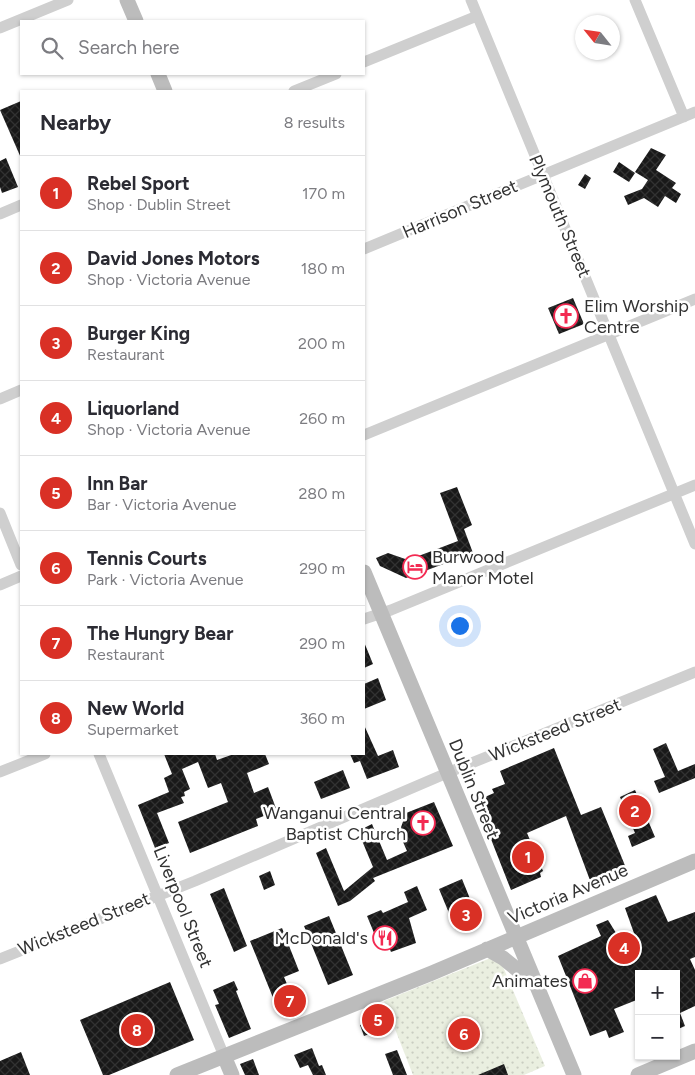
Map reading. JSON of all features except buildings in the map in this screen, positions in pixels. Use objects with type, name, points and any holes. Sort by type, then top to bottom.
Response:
[{"type":"main road","points":[[127,0],[136,20]]},
{"type":"main road","points":[[158,75],[165,90]]},
{"type":"main road","name":"Dublin Street","points":[[365,574],[574,1075]]},
{"type":"main road","name":"Victoria Avenue","points":[[177,1075],[517,937],[695,861]]},
{"type":"main road","points":[[487,949],[503,958],[535,984]]},
{"type":"main road","points":[[638,1075],[695,1051]]},
{"type":"main road","name":"Liverpool Street","points":[[224,1056],[232,1075]]},
{"type":"street","points":[[0,28],[68,0]]},
{"type":"street","name":"Plymouth Street","points":[[470,0],[695,544]]},
{"type":"street","points":[[635,0],[690,115]]},
{"type":"street","points":[[365,62],[477,16]]},
{"type":"street","points":[[296,90],[334,75]]},
{"type":"street","name":"Harrison Street","points":[[365,249],[690,115]]},
{"type":"street","points":[[0,214],[20,206]]},
{"type":"street","points":[[365,435],[695,300]]},
{"type":"street","points":[[0,399],[20,390]]},
{"type":"street","points":[[365,619],[695,485]]},
{"type":"street","points":[[0,513],[20,563]]},
{"type":"street","points":[[0,585],[20,576]]},
{"type":"street","name":"Wicksteed Street","points":[[0,959],[157,894],[195,881],[447,773],[695,672]]},
{"type":"street","points":[[0,772],[42,755]]},
{"type":"street","name":"Liverpool Street","points":[[99,755],[224,1056]]},
{"type":"shaded area","points":[[498,955],[545,1066],[524,1075],[413,1075],[384,1001]]},
{"type":"place","name":"Elim Worship Centre","points":[[566,316]]},
{"type":"place","name":"Burwood Manor Motel","points":[[415,567]]},
{"type":"place","name":"David Jones Motors","points":[[635,811]]},
{"type":"place","name":"Wanganui Central Baptist Church","points":[[423,823]]},
{"type":"place","name":"Rebel Sport","points":[[528,857]]},
{"type":"place","name":"Burger King","points":[[466,915]]},
{"type":"place","name":"McDonald's","points":[[385,938]]},
{"type":"place","name":"Liquorland","points":[[624,948]]},
{"type":"place","name":"Animates","points":[[585,981]]},
{"type":"place","name":"The Hungry Bear","points":[[290,1001]]},
{"type":"place","name":"Inn Bar","points":[[378,1020]]},
{"type":"place","name":"New World","points":[[137,1030]]},
{"type":"place","name":"Tennis Courts","points":[[464,1034]]}]
